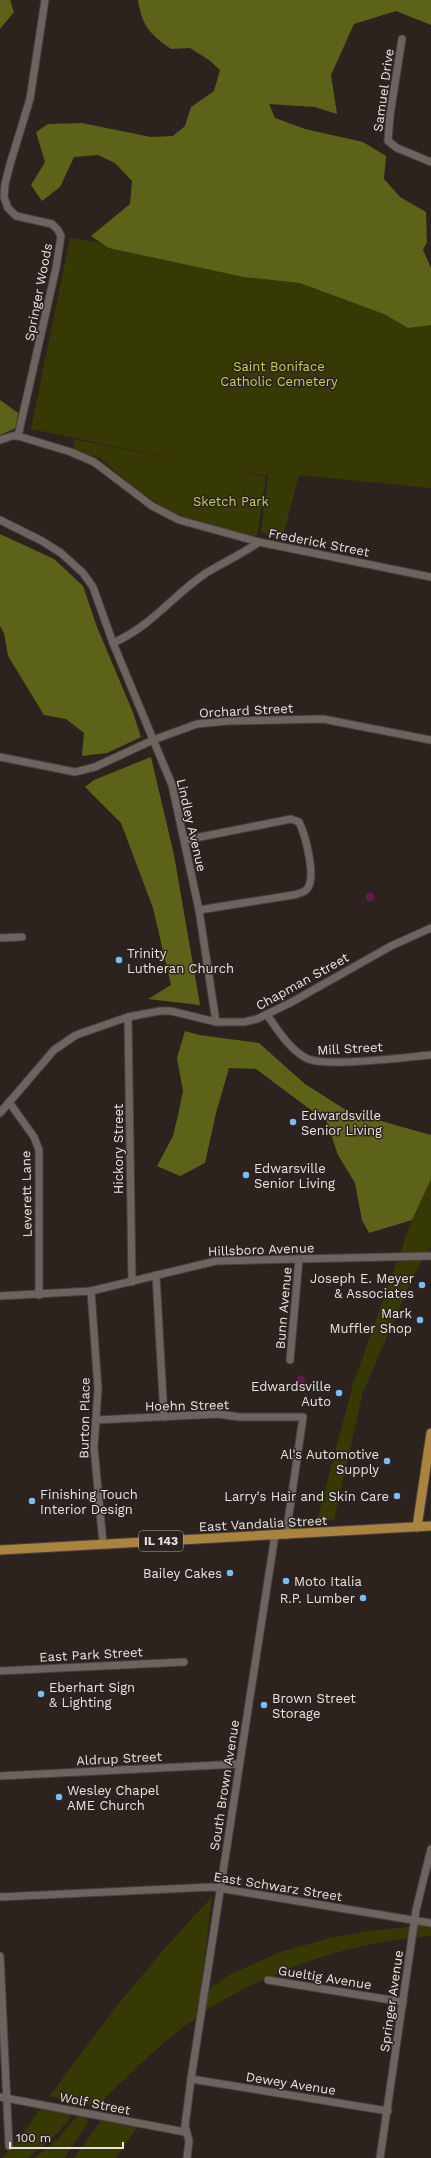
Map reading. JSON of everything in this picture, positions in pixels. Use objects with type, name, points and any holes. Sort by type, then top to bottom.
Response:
[{"type":"main road","points":[[416,1527],[431,1433]]},
{"type":"main road","name":"East Vandalia Street","points":[[0,1550],[431,1526]]},
{"type":"street","name":"Springer Woods","points":[[18,436],[56,268],[61,236],[52,224],[16,216],[8,208],[4,197],[5,184],[11,161],[30,99],[45,0]]},
{"type":"street","name":"Samuel Drive","points":[[402,39],[390,115],[389,143],[431,162]]},
{"type":"street","points":[[0,440],[12,436],[18,436],[71,452],[88,459],[152,506],[178,520],[259,542]]},
{"type":"street","points":[[0,520],[42,541],[83,572],[93,587],[113,643]]},
{"type":"street","name":"Frederick Street","points":[[113,643],[146,625],[206,573],[235,558],[259,542],[431,577]]},
{"type":"street","name":"Lindley Avenue","points":[[113,643],[172,785],[199,910],[216,1022]]},
{"type":"street","name":"Orchard Street","points":[[0,757],[75,772],[102,764],[153,740],[197,724],[313,718],[340,721],[431,740]]},
{"type":"street","points":[[185,840],[291,819],[299,822],[306,845],[311,878],[310,885],[305,891],[293,895],[199,910]]},
{"type":"street","name":"Chapman Street","points":[[0,1113],[54,1050],[76,1034],[128,1017],[160,1010],[171,1011],[216,1022],[244,1022],[267,1015],[391,946],[431,928]]},
{"type":"street","points":[[0,938],[22,937]]},
{"type":"street","name":"Mill Street","points":[[267,1015],[291,1046],[298,1053],[312,1062],[431,1055]]},
{"type":"street","name":"Hickory Street","points":[[128,1017],[132,1282]]},
{"type":"street","name":"Leverett Lane","points":[[9,1102],[34,1137],[39,1150],[39,1295]]},
{"type":"street","name":"Hillsboro Avenue","points":[[0,1296],[91,1291],[216,1261],[431,1256]]},
{"type":"street","name":"Bunn Avenue","points":[[290,1360],[299,1259]]},
{"type":"street","points":[[156,1275],[164,1417]]},
{"type":"street","name":"Burton Place","points":[[91,1291],[98,1389],[94,1447],[103,1544]]},
{"type":"street","name":"Hoehn Street","points":[[96,1420],[218,1414],[239,1417],[303,1417],[286,1535]]},
{"type":"street","name":"South Brown Avenue","points":[[187,2158],[188,2142],[185,2132],[191,2079],[275,1535]]},
{"type":"street","name":"East Park Street","points":[[0,1671],[184,1662]]},
{"type":"street","name":"Aldrup Street","points":[[0,1776],[239,1764]]},
{"type":"street","name":"Springer Avenue","points":[[380,2158],[415,1920],[431,1849]]},
{"type":"street","name":"East Schwarz Street","points":[[0,1897],[220,1888],[431,1923]]},
{"type":"street","points":[[0,1956],[3,2097],[9,2146]]},
{"type":"street","name":"Gueltig Avenue","points":[[268,1980],[403,2002]]},
{"type":"street","name":"Dewey Avenue","points":[[191,2079],[388,2111]]},
{"type":"street","name":"Wolf Street","points":[[3,2097],[185,2132]]},
{"type":"green space","points":[[0,0],[10,0],[14,12],[0,29]]},
{"type":"green space","points":[[138,0],[431,0],[431,25],[396,11],[354,24],[331,75],[337,114],[315,107],[269,104],[275,118],[305,129],[363,142],[386,156],[384,179],[400,197],[426,212],[427,242],[423,250],[431,268],[431,325],[408,328],[384,314],[300,283],[244,277],[109,248],[91,236],[130,204],[132,181],[115,163],[98,155],[74,157],[60,187],[42,201],[31,185],[45,162],[36,132],[48,124],[82,123],[151,137],[173,136],[185,126],[191,107],[214,91],[220,70],[209,60],[190,48],[171,49],[152,34],[142,17]]},
{"type":"green space","name":"Saint Boniface Catholic Cemetery","points":[[70,238],[431,294],[431,488],[299,475],[282,540],[261,532],[268,476],[233,470],[266,477],[257,536],[225,530],[178,516],[140,492],[101,459],[75,449],[73,439],[196,463],[31,429]]},
{"type":"green space","points":[[0,400],[18,413],[16,428],[0,435]]},
{"type":"green space","points":[[0,534],[54,559],[83,586],[97,627],[132,710],[141,737],[107,753],[82,756],[84,733],[66,719],[44,715],[8,656],[4,633],[0,626]]},
{"type":"green space","points":[[151,757],[174,855],[200,1005],[148,999],[171,985],[153,908],[121,823],[85,787],[94,780]]},
{"type":"green space","points":[[185,1031],[199,1035],[259,1043],[305,1084],[349,1112],[431,1135],[431,1179],[412,1220],[369,1233],[362,1220],[355,1183],[338,1155],[327,1122],[256,1069],[229,1068],[216,1113],[205,1163],[180,1176],[157,1166],[173,1136],[183,1091],[177,1058]]},
{"type":"green space","points":[[431,1179],[431,1247],[415,1272],[363,1392],[334,1520],[317,1521],[353,1384],[412,1220]]},
{"type":"green space","points":[[212,1897],[200,1995],[231,1974],[283,1951],[331,1938],[368,1931],[431,1925],[431,1936],[377,1943],[350,1949],[295,1966],[244,1989],[203,2012],[187,2024],[156,2050],[97,2106],[50,2096],[127,1994],[168,1944]]},
{"type":"green space","points":[[40,2109],[70,2114],[71,2117],[50,2141],[27,2158],[2,2158],[22,2135]]},
{"type":"green space","points":[[77,2116],[86,2118],[88,2123],[64,2158],[34,2158],[57,2140]]},
{"type":"green space","points":[[101,2121],[137,2127],[116,2158],[74,2158]]},
{"type":"shaded area","points":[[370,892],[375,897],[370,902],[365,897]]},
{"type":"shaded area","points":[[301,1375],[306,1380],[301,1385],[296,1380]]},
{"type":"place","name":"Trinity Lutheran Church","points":[[119,960]]},
{"type":"place","name":"Edwardsville Senior Living","points":[[293,1122]]},
{"type":"place","name":"Edwarsville Senior Living","points":[[246,1175]]},
{"type":"place","name":"Joseph E. Meyer & Associates","points":[[422,1285]]},
{"type":"place","name":"Mark Muffler Shop","points":[[420,1320]]},
{"type":"place","name":"Edwardsville Auto","points":[[339,1393]]},
{"type":"place","name":"Al's Automotive Supply","points":[[387,1461]]},
{"type":"place","name":"Larry's Hair and Skin Care","points":[[397,1496]]},
{"type":"place","name":"Finishing Touch Interior Design","points":[[32,1501]]},
{"type":"place","name":"Bailey Cakes","points":[[230,1573]]},
{"type":"place","name":"Moto Italia","points":[[286,1581]]},
{"type":"place","name":"R.P. Lumber","points":[[363,1598]]},
{"type":"place","name":"Eberhart Sign & Lighting","points":[[41,1694]]},
{"type":"place","name":"Brown Street Storage","points":[[264,1705]]},
{"type":"place","name":"Wesley Chapel AME Church","points":[[59,1797]]},
{"type":"park label","name":"Sketch Park","points":[[231,501]]}]
